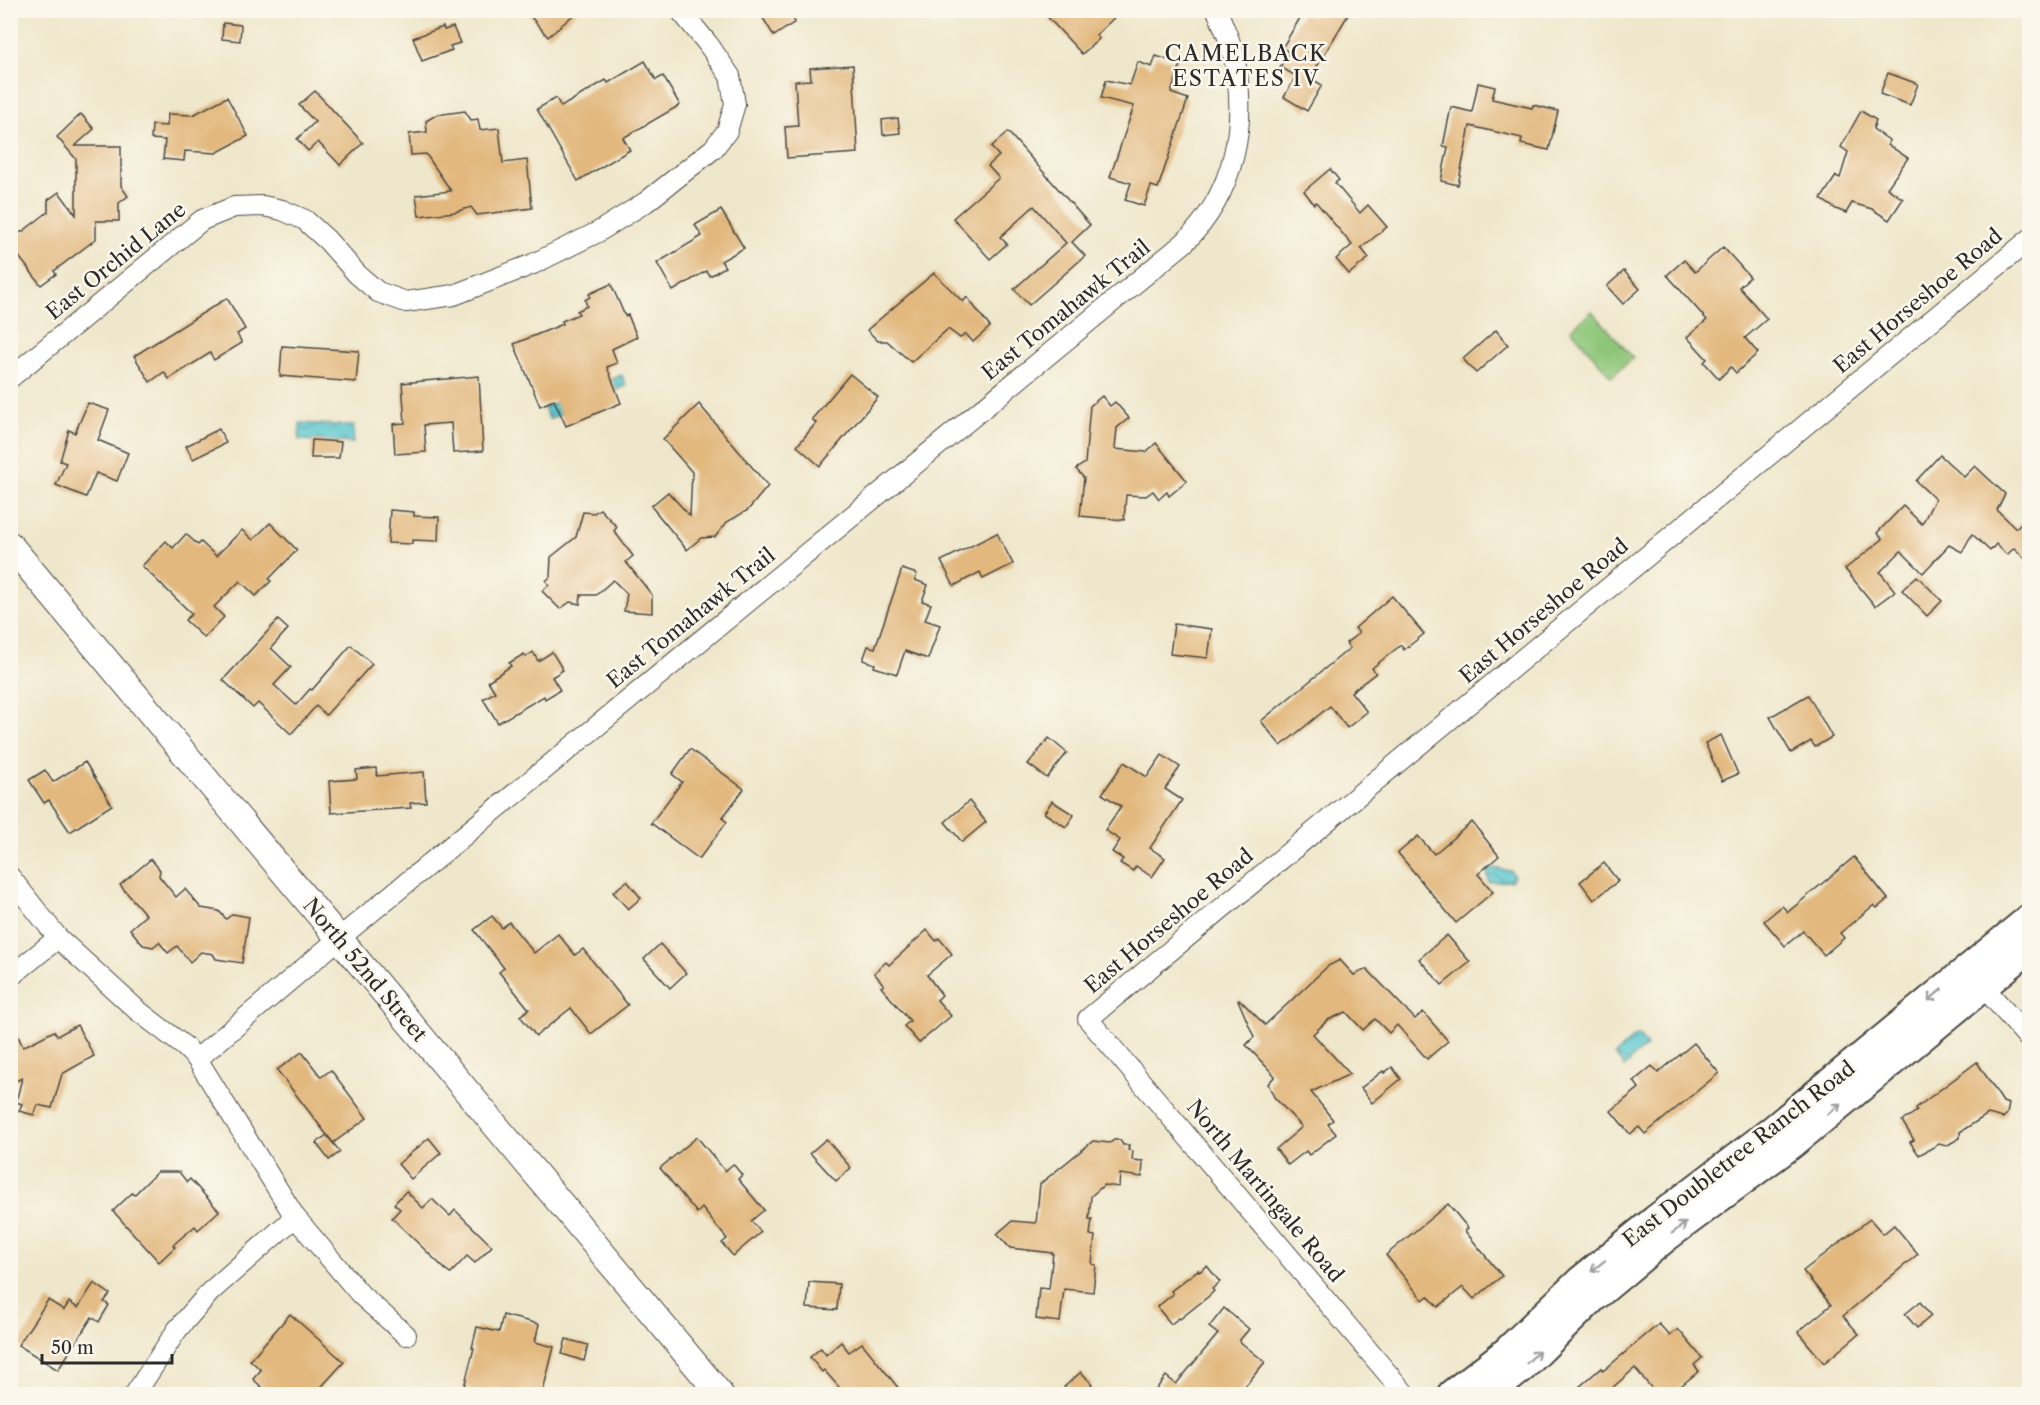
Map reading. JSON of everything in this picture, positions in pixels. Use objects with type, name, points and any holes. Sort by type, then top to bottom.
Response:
[{"type":"main road","name":"East Doubletree Ranch Road","points":[[1489,1395],[1522,1368],[1592,1299],[1665,1238],[1792,1144],[1976,977],[2030,918]]},
{"type":"main road","name":"East Doubletree Ranch Road","points":[[1452,1395],[1506,1352],[1580,1281],[1655,1220],[1976,977],[2030,948]]},
{"type":"street","name":"East Orchid Lane","points":[[10,378],[202,220],[234,207],[262,206],[282,210],[305,220],[327,240],[357,274],[378,292],[406,302],[454,295],[533,264],[598,232],[646,202],[713,149],[727,131],[735,104],[730,76],[680,10]]},
{"type":"street","name":"East Tomahawk Trail","points":[[197,1059],[1184,243],[1198,229],[1211,212],[1233,162],[1239,133],[1240,95],[1233,51],[1217,10]]},
{"type":"street","name":"East Horseshoe Road","points":[[1088,1019],[2030,239]]},
{"type":"street","name":"North 52nd Street","points":[[10,545],[720,1395]]},
{"type":"street","points":[[10,877],[58,938],[137,1010],[184,1046],[197,1059],[295,1217],[361,1295],[406,1335]]},
{"type":"street","points":[[10,976],[58,938]]},
{"type":"street","points":[[1976,977],[2030,1040]]},
{"type":"street","name":"North Martingale Road","points":[[1088,1019],[1405,1395]]},
{"type":"street","points":[[135,1395],[177,1330],[210,1292],[295,1217]]},
{"type":"green space","points":[[1592,311],[1633,358],[1611,377],[1571,329]]},
{"type":"water","points":[[622,375],[626,386],[549,419],[544,408]]},
{"type":"water","points":[[300,423],[354,426],[353,443],[299,440]]},
{"type":"water","points":[[1493,868],[1511,871],[1514,876],[1511,881],[1489,882],[1487,872]]},
{"type":"water","points":[[1639,1035],[1647,1046],[1624,1067],[1615,1055]]},
{"type":"building","points":[[525,10],[579,10],[548,37]]},
{"type":"building","points":[[758,10],[788,10],[795,22],[774,36]]},
{"type":"building","points":[[1041,10],[1122,10],[1096,35],[1099,39],[1082,54]]},
{"type":"building","points":[[1315,10],[1351,10],[1310,78],[1322,85],[1307,111],[1284,97],[1296,76],[1280,67],[1289,52],[1282,48],[1303,13],[1311,17]]},
{"type":"building","points":[[223,23],[241,25],[240,41],[222,39]]},
{"type":"building","points":[[443,27],[444,30],[453,27],[460,43],[450,46],[452,50],[422,61],[413,38]]},
{"type":"building","points":[[1156,56],[1181,64],[1171,93],[1188,99],[1158,188],[1151,186],[1144,206],[1125,200],[1131,183],[1110,177],[1134,106],[1101,98],[1106,80],[1130,85],[1138,62],[1152,67]]},
{"type":"building","points":[[645,61],[656,80],[663,76],[680,105],[623,138],[630,150],[578,181],[537,109],[556,98],[561,107],[606,80],[608,83]]},
{"type":"building","points":[[853,65],[858,153],[787,158],[785,127],[798,126],[795,81],[811,80],[810,68]]},
{"type":"building","points":[[1888,73],[1918,84],[1910,105],[1880,94]]},
{"type":"building","points":[[1478,83],[1495,87],[1492,99],[1558,111],[1549,150],[1521,144],[1522,138],[1470,126],[1458,185],[1441,181],[1448,147],[1443,146],[1451,107],[1472,112]]},
{"type":"building","points":[[315,91],[363,143],[340,165],[318,142],[308,151],[297,139],[315,122],[299,105]]},
{"type":"building","points":[[227,97],[248,136],[216,153],[185,151],[184,161],[163,159],[165,140],[151,139],[152,125],[167,126],[168,114],[193,115]]},
{"type":"building","points":[[465,111],[471,120],[478,119],[480,130],[499,128],[503,163],[527,160],[532,208],[477,215],[471,207],[455,212],[419,216],[416,195],[451,191],[426,154],[411,155],[409,134],[427,132],[426,121],[436,115]]},
{"type":"building","points":[[1861,111],[1876,120],[1873,129],[1889,140],[1888,145],[1908,158],[1887,188],[1903,199],[1889,220],[1872,209],[1852,203],[1846,213],[1821,199],[1836,176],[1840,178],[1848,152],[1841,147]]},
{"type":"building","points":[[81,114],[94,129],[75,146],[121,146],[121,186],[128,196],[119,203],[119,221],[96,221],[96,239],[54,271],[56,274],[41,285],[10,245],[10,236],[22,232],[48,212],[48,200],[59,192],[76,215],[76,159],[57,137]]},
{"type":"building","points":[[898,118],[900,133],[883,135],[882,120]]},
{"type":"building","points":[[1008,132],[1090,225],[1072,242],[1085,256],[1029,305],[1014,289],[1066,243],[1034,206],[1000,237],[1007,244],[990,259],[953,218],[999,178],[988,166],[999,156],[991,147]]},
{"type":"building","points":[[1330,169],[1339,180],[1335,183],[1360,213],[1368,205],[1387,227],[1361,248],[1369,258],[1349,274],[1336,259],[1352,245],[1304,191]]},
{"type":"building","points":[[721,210],[744,248],[721,261],[725,267],[710,276],[706,271],[673,291],[657,263],[702,236],[695,225]]},
{"type":"building","points":[[1723,247],[1750,277],[1739,287],[1767,319],[1745,338],[1758,353],[1736,373],[1731,367],[1719,379],[1704,362],[1707,359],[1687,337],[1707,320],[1667,275],[1684,260],[1695,272]]},
{"type":"building","points":[[1624,271],[1640,289],[1623,304],[1607,286]]},
{"type":"building","points":[[934,273],[963,302],[967,297],[990,327],[973,342],[966,334],[960,338],[948,329],[911,362],[887,341],[878,341],[867,330]]},
{"type":"building","points":[[611,284],[637,337],[612,349],[617,363],[607,367],[621,403],[566,426],[554,400],[540,406],[514,344],[563,324],[562,321],[579,314],[577,311],[587,306],[585,300],[590,297],[589,294]]},
{"type":"building","points":[[227,298],[245,329],[237,334],[242,343],[214,360],[210,353],[169,379],[164,372],[150,382],[134,356]]},
{"type":"building","points":[[1496,330],[1508,345],[1476,373],[1463,359]]},
{"type":"building","points":[[282,346],[359,351],[356,382],[280,376]]},
{"type":"building","points":[[850,374],[878,397],[820,466],[797,446],[816,423],[812,419]]},
{"type":"building","points":[[479,376],[483,451],[453,453],[451,423],[424,425],[426,452],[395,454],[393,424],[405,423],[402,383]]},
{"type":"building","points":[[1102,396],[1110,406],[1115,402],[1129,418],[1117,428],[1115,449],[1146,452],[1156,443],[1187,481],[1169,496],[1167,492],[1159,499],[1153,491],[1146,496],[1126,495],[1124,520],[1080,516],[1084,478],[1076,469],[1085,463],[1090,406]]},
{"type":"building","points":[[88,403],[109,410],[98,440],[128,453],[117,481],[96,473],[86,497],[56,485],[66,463],[60,461],[69,430],[75,433]]},
{"type":"building","points":[[699,404],[768,486],[748,510],[727,522],[715,537],[701,538],[687,550],[651,506],[668,492],[690,516],[692,472],[663,439]]},
{"type":"building","points":[[219,429],[226,443],[193,459],[186,446]]},
{"type":"building","points":[[312,440],[341,442],[339,458],[311,458]]},
{"type":"building","points":[[1940,455],[1964,477],[1975,466],[2005,494],[1997,510],[2016,528],[2030,514],[2030,563],[2014,548],[2007,555],[1996,544],[1990,551],[1972,534],[1962,552],[1949,545],[1923,573],[1901,551],[1880,572],[1895,591],[1875,606],[1845,569],[1883,539],[1877,533],[1903,506],[1922,524],[1935,499],[1916,481]]},
{"type":"building","points":[[600,509],[617,527],[614,531],[633,556],[626,562],[652,595],[652,613],[624,611],[627,594],[613,580],[596,595],[581,595],[580,604],[570,602],[560,609],[542,591],[549,585],[546,581],[550,577],[551,557],[576,537],[583,512],[594,513]]},
{"type":"building","points":[[390,510],[414,512],[414,516],[439,517],[438,541],[412,540],[412,544],[388,543]]},
{"type":"building","points":[[270,523],[297,550],[256,596],[240,581],[214,607],[224,617],[204,638],[185,620],[192,614],[142,566],[166,541],[173,548],[186,534],[198,545],[201,542],[216,556],[242,530],[253,540]]},
{"type":"building","points":[[997,533],[1013,564],[983,579],[980,572],[954,586],[941,561]]},
{"type":"building","points":[[902,569],[917,574],[915,580],[928,585],[922,601],[931,604],[925,620],[940,625],[928,659],[905,651],[897,674],[874,667],[875,664],[863,660],[868,646],[875,648]]},
{"type":"building","points":[[1917,576],[1942,601],[1927,616],[1902,590]]},
{"type":"building","points":[[1392,596],[1424,634],[1404,650],[1401,645],[1372,668],[1376,673],[1351,692],[1367,712],[1347,728],[1330,706],[1281,746],[1261,721],[1350,648],[1346,643],[1359,633],[1355,628]]},
{"type":"building","points":[[278,620],[288,629],[271,648],[291,667],[274,685],[296,705],[351,645],[372,664],[326,715],[316,706],[291,734],[258,703],[253,708],[223,680]]},
{"type":"building","points":[[1174,624],[1212,629],[1208,658],[1170,654]]},
{"type":"building","points":[[533,652],[538,661],[552,652],[563,670],[552,677],[560,690],[545,699],[544,696],[498,723],[483,699],[495,692],[488,681],[511,666],[509,663],[524,654],[526,657]]},
{"type":"building","points":[[1808,695],[1832,737],[1815,747],[1811,741],[1791,753],[1770,717]]},
{"type":"building","points":[[1721,735],[1738,774],[1722,781],[1705,743]]},
{"type":"building","points":[[1049,738],[1067,753],[1047,778],[1028,764]]},
{"type":"building","points":[[690,749],[744,789],[722,818],[727,822],[699,859],[651,823],[682,782],[672,774]]},
{"type":"building","points":[[1162,755],[1180,767],[1165,789],[1182,800],[1150,848],[1165,858],[1152,877],[1136,866],[1133,871],[1120,863],[1123,859],[1112,852],[1120,840],[1105,830],[1121,806],[1102,794],[1124,762],[1147,777]]},
{"type":"building","points":[[85,762],[112,805],[70,832],[49,800],[44,803],[29,780],[45,770],[53,782]]},
{"type":"building","points":[[376,768],[377,776],[424,772],[426,802],[410,803],[411,808],[331,813],[329,781],[357,779],[356,770]]},
{"type":"building","points":[[969,801],[986,822],[962,842],[945,822]]},
{"type":"building","points":[[1052,801],[1074,815],[1066,827],[1044,813]]},
{"type":"building","points":[[1472,822],[1499,856],[1478,874],[1493,892],[1456,923],[1398,853],[1418,836],[1434,854]]},
{"type":"building","points":[[1854,857],[1888,899],[1877,908],[1874,905],[1840,933],[1844,938],[1824,955],[1803,931],[1785,946],[1764,921],[1782,906],[1788,912]]},
{"type":"building","points":[[151,859],[160,870],[159,876],[176,897],[185,889],[201,908],[219,911],[226,919],[233,914],[249,917],[242,963],[216,959],[213,954],[201,952],[190,962],[177,946],[168,953],[159,942],[153,947],[143,945],[130,929],[146,915],[120,885]]},
{"type":"building","points":[[1604,863],[1618,881],[1594,900],[1580,882]]},
{"type":"building","points":[[627,881],[641,898],[628,909],[613,892]]},
{"type":"building","points":[[492,916],[502,928],[509,922],[534,953],[558,934],[575,955],[583,949],[628,1005],[591,1034],[571,1008],[536,1036],[520,1016],[529,1009],[499,972],[504,968],[474,930]]},
{"type":"building","points":[[927,930],[936,941],[939,938],[952,954],[927,975],[942,995],[937,1000],[951,1016],[919,1043],[904,1026],[910,1021],[881,987],[884,985],[874,973],[886,962],[889,965]]},
{"type":"building","points":[[1447,935],[1470,962],[1442,985],[1419,959]]},
{"type":"building","points":[[660,944],[686,973],[670,988],[644,959]]},
{"type":"building","points":[[1340,960],[1354,975],[1367,969],[1415,1019],[1423,1012],[1448,1041],[1427,1059],[1397,1025],[1389,1033],[1375,1019],[1363,1030],[1346,1012],[1328,1020],[1313,1034],[1350,1074],[1311,1092],[1333,1120],[1328,1124],[1336,1134],[1309,1155],[1306,1151],[1288,1165],[1276,1149],[1302,1127],[1274,1097],[1268,1084],[1275,1076],[1246,1045],[1254,1037],[1238,1000],[1265,1025],[1328,966]]},
{"type":"building","points":[[10,1018],[23,1047],[54,1031],[57,1036],[77,1025],[94,1056],[62,1074],[52,1108],[38,1105],[34,1115],[19,1111],[22,1104],[16,1102],[22,1078],[10,1084]]},
{"type":"building","points":[[1694,1043],[1719,1073],[1645,1134],[1639,1127],[1630,1134],[1611,1111],[1639,1088],[1634,1081],[1652,1066],[1658,1073]]},
{"type":"building","points":[[302,1052],[321,1077],[331,1070],[367,1118],[333,1143],[277,1070]]},
{"type":"building","points":[[1977,1062],[2003,1102],[2009,1104],[2007,1114],[2003,1118],[1988,1114],[1960,1132],[1960,1138],[1946,1146],[1939,1144],[1919,1155],[1910,1142],[1914,1140],[1902,1121]]},
{"type":"building","points":[[1392,1067],[1401,1079],[1372,1103],[1361,1088]]},
{"type":"building","points":[[327,1135],[340,1152],[329,1160],[316,1143]]},
{"type":"building","points":[[697,1137],[725,1171],[733,1164],[742,1175],[738,1179],[764,1210],[751,1221],[761,1232],[733,1256],[722,1243],[727,1239],[702,1208],[697,1213],[660,1168]]},
{"type":"building","points":[[429,1138],[441,1153],[411,1179],[398,1164]]},
{"type":"building","points":[[826,1139],[851,1168],[836,1181],[810,1153]]},
{"type":"building","points":[[1120,1140],[1123,1145],[1129,1145],[1128,1150],[1133,1151],[1132,1160],[1143,1161],[1142,1177],[1120,1174],[1119,1187],[1104,1185],[1091,1196],[1090,1235],[1095,1236],[1092,1264],[1096,1265],[1093,1292],[1064,1289],[1060,1322],[1036,1319],[1039,1288],[1049,1289],[1053,1253],[1010,1248],[997,1234],[1012,1221],[1036,1223],[1040,1184],[1093,1141],[1110,1143]]},
{"type":"building","points":[[157,1172],[179,1172],[187,1182],[190,1179],[219,1211],[198,1230],[195,1226],[173,1245],[175,1247],[159,1262],[113,1211],[132,1193],[134,1195]]},
{"type":"building","points":[[406,1191],[423,1208],[432,1199],[450,1216],[455,1210],[492,1246],[475,1263],[467,1256],[450,1274],[392,1218],[400,1209],[394,1204]]},
{"type":"building","points":[[1448,1204],[1468,1228],[1465,1231],[1502,1276],[1474,1299],[1463,1287],[1438,1307],[1428,1296],[1423,1300],[1386,1255]]},
{"type":"building","points":[[1870,1219],[1883,1234],[1894,1225],[1918,1254],[1843,1316],[1859,1334],[1824,1363],[1798,1332],[1831,1305],[1803,1271]]},
{"type":"building","points":[[1207,1266],[1220,1282],[1212,1289],[1214,1291],[1209,1296],[1171,1324],[1157,1307],[1173,1294],[1171,1291],[1198,1270],[1199,1272]]},
{"type":"building","points":[[809,1282],[839,1284],[837,1310],[807,1308]]},
{"type":"building","points":[[94,1283],[110,1294],[104,1302],[109,1305],[99,1322],[92,1317],[58,1370],[18,1345],[48,1300],[64,1310],[69,1302],[78,1308]]},
{"type":"building","points":[[1920,1302],[1931,1316],[1917,1328],[1905,1314]]},
{"type":"building","points":[[1224,1308],[1249,1329],[1239,1341],[1265,1362],[1238,1395],[1152,1395],[1166,1376],[1176,1384],[1218,1334],[1209,1327]]},
{"type":"building","points":[[290,1314],[344,1362],[314,1395],[270,1395],[253,1379],[261,1370],[250,1360]]},
{"type":"building","points":[[503,1315],[539,1324],[535,1342],[554,1347],[542,1395],[470,1395],[472,1389],[464,1387],[477,1327],[499,1332]]},
{"type":"building","points":[[1659,1324],[1670,1336],[1678,1329],[1702,1358],[1694,1365],[1699,1371],[1671,1394],[1666,1389],[1657,1395],[1635,1368],[1604,1395],[1570,1395],[1601,1368],[1603,1371]]},
{"type":"building","points":[[566,1339],[588,1345],[584,1361],[562,1354]]},
{"type":"building","points":[[841,1342],[849,1352],[862,1343],[904,1395],[846,1395],[810,1357],[821,1348],[826,1355]]},
{"type":"building","points":[[1081,1372],[1092,1384],[1080,1395],[1071,1395],[1064,1387]]},
{"type":"district","name":"CAMELBACK ESTATES IV","points":[[1246,66]]}]
